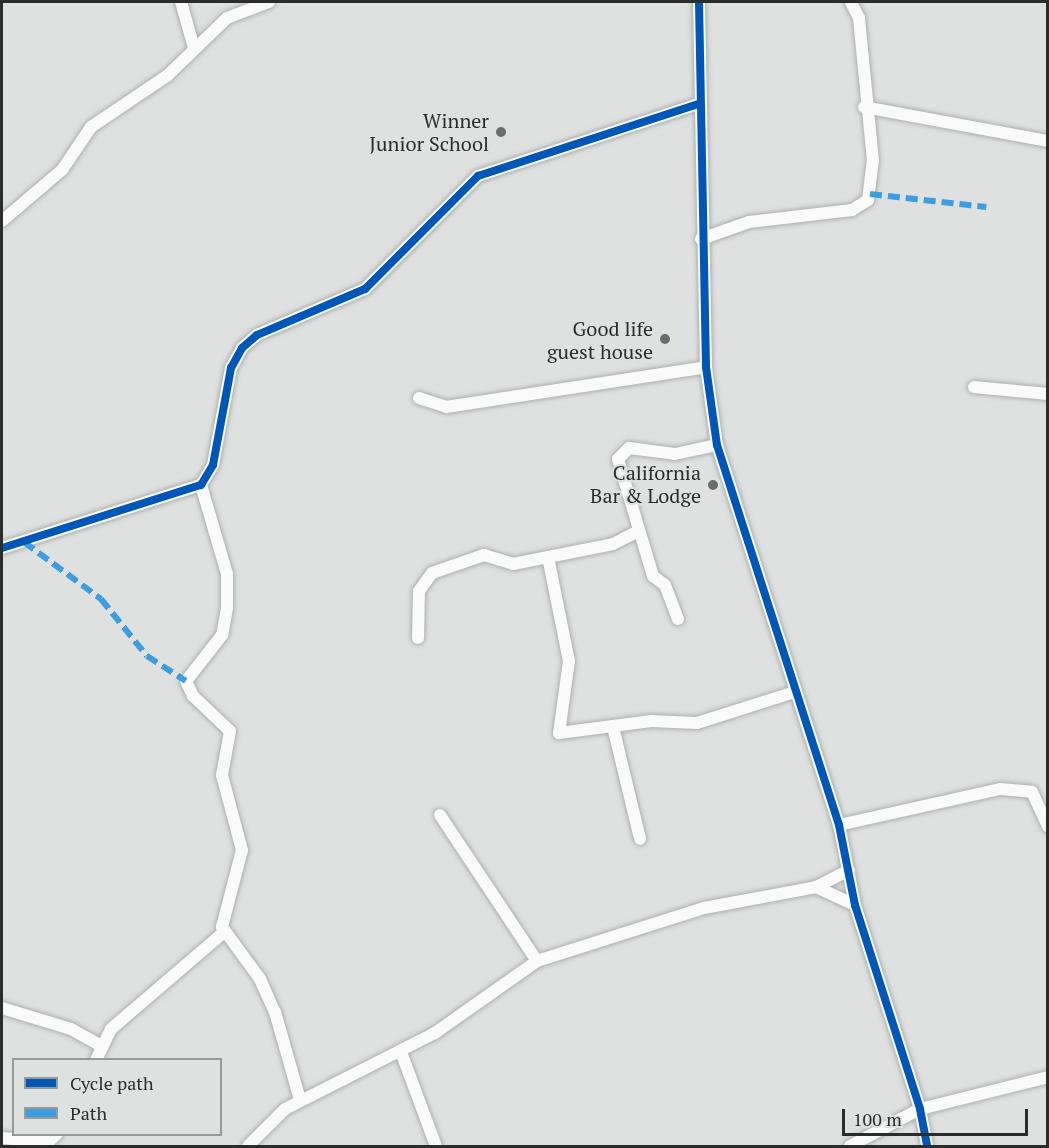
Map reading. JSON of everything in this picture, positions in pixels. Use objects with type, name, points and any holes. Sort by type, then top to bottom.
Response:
[{"type":"street","points":[[181,2],[194,48]]},
{"type":"street","points":[[2,221],[62,170],[91,127],[168,75],[227,18],[269,2]]},
{"type":"street","points":[[699,2],[698,104],[706,367],[717,445],[839,825],[855,905],[920,1109],[927,1146]]},
{"type":"street","points":[[701,239],[749,222],[852,210],[868,200],[873,161],[864,107],[860,18],[851,2]]},
{"type":"street","points":[[300,1100],[275,1012],[260,979],[224,933],[222,910],[242,850],[222,775],[230,731],[193,696],[186,681],[222,635],[227,608],[224,563],[201,485],[218,447],[231,368],[242,348],[257,335],[365,289],[477,176],[698,104]]},
{"type":"street","points":[[864,107],[1047,141]]},
{"type":"street","points":[[418,398],[446,407],[706,367]]},
{"type":"street","points":[[974,387],[1047,394]]},
{"type":"street","points":[[678,619],[665,585],[653,576],[620,467],[622,452],[629,448],[675,454],[717,445]]},
{"type":"street","points":[[2,548],[201,485]]},
{"type":"street","points":[[418,638],[418,591],[432,573],[484,555],[513,564],[613,544],[639,531]]},
{"type":"street","points":[[548,557],[569,661],[557,729],[569,735],[613,727],[697,723],[795,692]]},
{"type":"street","points":[[613,727],[640,839]]},
{"type":"street","points":[[839,825],[1000,789],[1026,790],[1044,800],[1047,826]]},
{"type":"street","points":[[440,814],[537,961]]},
{"type":"street","points":[[248,1146],[300,1100],[401,1052],[537,961],[704,908],[816,887],[849,870]]},
{"type":"street","points":[[816,887],[855,905]]},
{"type":"street","points":[[96,1058],[111,1029],[174,972],[215,946],[224,933]]},
{"type":"street","points":[[215,946],[235,948]]},
{"type":"street","points":[[2,1008],[71,1029],[102,1046]]},
{"type":"street","points":[[401,1052],[436,1146]]},
{"type":"street","points":[[850,1146],[920,1109],[1047,1077]]},
{"type":"street","points":[[2,1138],[48,1142],[55,1136]]},
{"type":"marked path","points":[[870,194],[986,207]]},
{"type":"marked path","points":[[24,542],[101,599],[147,656],[186,681]]},
{"type":"cycle path","points":[[699,2],[706,367],[717,445],[839,825],[855,905],[920,1109],[927,1146]]},
{"type":"cycle path","points":[[2,548],[201,485],[213,465],[231,368],[242,348],[257,335],[365,289],[478,176],[698,104]]},
{"type":"place","name":"Winner Junior School","points":[[501,132]]},
{"type":"place","name":"Good life guest house","points":[[665,339]]},
{"type":"place","name":"California Bar & Lodge","points":[[713,485]]}]
